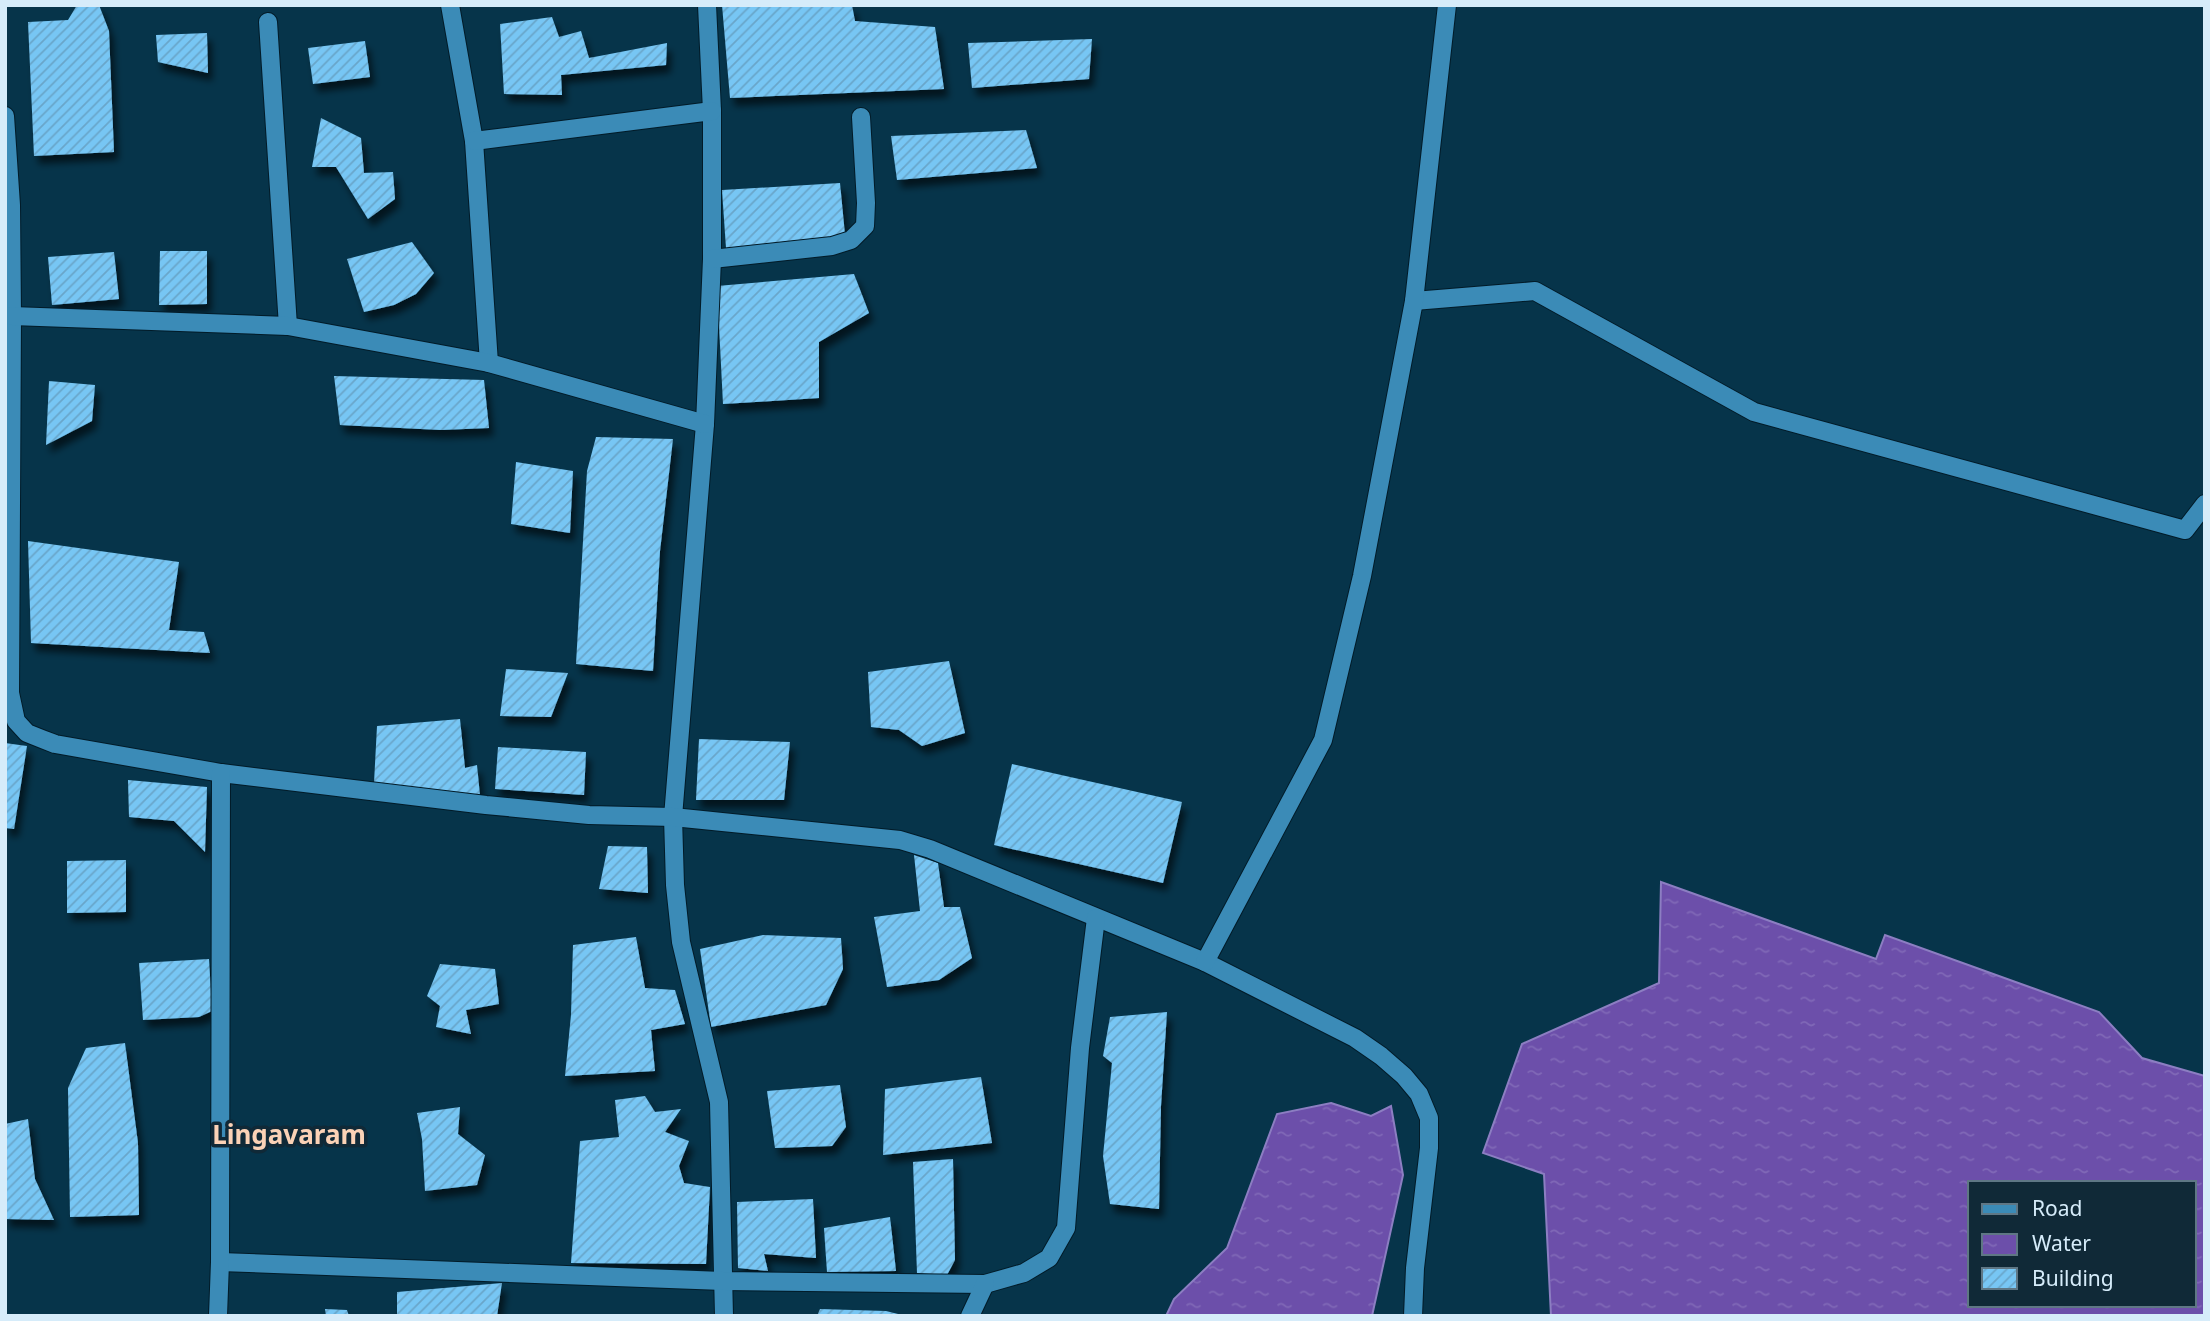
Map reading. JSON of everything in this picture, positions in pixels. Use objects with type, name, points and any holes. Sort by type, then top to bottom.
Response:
[{"type":"street","points":[[450,5],[474,141],[489,363]]},
{"type":"street","points":[[707,5],[712,111],[712,259],[705,424],[673,817],[675,885],[681,942],[719,1102],[724,1316]]},
{"type":"street","points":[[1205,962],[1323,740],[1362,576],[1414,301],[1447,5]]},
{"type":"street","points":[[268,22],[288,326]]},
{"type":"street","points":[[474,141],[712,111]]},
{"type":"street","points":[[5,116],[11,205],[12,316],[10,693],[16,721],[27,733],[55,744],[221,773],[525,809],[589,815],[673,817],[900,840],[930,849],[1205,962],[1355,1038],[1404,1076],[1419,1094],[1429,1118],[1429,1148],[1412,1316]]},
{"type":"street","points":[[712,259],[832,246],[851,240],[865,226],[861,117]]},
{"type":"street","points":[[1414,301],[1535,291],[1754,412],[2185,530],[2205,504]]},
{"type":"street","points":[[12,316],[288,326],[489,363],[705,424]]},
{"type":"street","points":[[218,1316],[221,773]]},
{"type":"street","points":[[220,1262],[723,1281],[985,1284],[1024,1273],[1049,1258],[1066,1228],[1080,1048],[1096,918]]},
{"type":"street","points":[[970,1316],[985,1284]]},
{"type":"water","points":[[1661,882],[1876,959],[1885,935],[2099,1012],[2142,1058],[2205,1076],[2205,1316],[1551,1316],[1544,1174],[1483,1153],[1522,1044],[1659,983]]},
{"type":"water","points":[[1331,1103],[1371,1116],[1391,1106],[1403,1175],[1372,1316],[1166,1316],[1174,1299],[1227,1248],[1277,1114]]},
{"type":"building","points":[[77,5],[99,5],[109,31],[114,152],[34,156],[28,22],[68,20]]},
{"type":"building","points":[[722,5],[852,5],[855,21],[935,27],[944,89],[730,98]]},
{"type":"building","points":[[552,17],[559,37],[581,31],[589,58],[667,43],[666,65],[561,75],[562,95],[504,94],[500,24]]},
{"type":"building","points":[[207,33],[208,73],[158,62],[156,35]]},
{"type":"building","points":[[1092,39],[1089,79],[972,88],[968,43]]},
{"type":"building","points":[[365,41],[370,77],[313,84],[308,48]]},
{"type":"building","points":[[321,118],[361,138],[364,173],[393,172],[395,199],[368,219],[336,167],[312,167]]},
{"type":"building","points":[[1026,130],[1037,168],[897,180],[891,136]]},
{"type":"building","points":[[840,183],[845,235],[726,248],[722,190]]},
{"type":"building","points":[[412,242],[434,273],[416,294],[394,305],[364,312],[347,259]]},
{"type":"building","points":[[160,251],[207,251],[207,304],[159,305]]},
{"type":"building","points":[[114,252],[119,299],[52,305],[48,257]]},
{"type":"building","points":[[854,274],[869,313],[819,342],[819,398],[723,404],[717,286]]},
{"type":"building","points":[[334,376],[484,380],[489,428],[441,430],[340,425]]},
{"type":"building","points":[[49,381],[95,385],[92,421],[46,445]]},
{"type":"building","points":[[596,437],[673,439],[660,551],[653,671],[576,664],[587,471]]},
{"type":"building","points":[[516,462],[573,471],[570,533],[511,524]]},
{"type":"building","points":[[28,541],[179,562],[169,630],[204,632],[210,653],[31,643]]},
{"type":"building","points":[[949,661],[965,733],[922,746],[899,730],[871,727],[868,672]]},
{"type":"building","points":[[506,669],[568,673],[551,717],[500,716]]},
{"type":"building","points":[[460,719],[465,768],[477,765],[480,796],[374,783],[377,726]]},
{"type":"building","points":[[699,739],[790,742],[784,800],[696,800]]},
{"type":"building","points":[[5,743],[27,746],[14,829],[5,828]]},
{"type":"building","points":[[498,747],[586,752],[584,795],[495,789]]},
{"type":"building","points":[[1012,764],[1182,802],[1163,883],[994,845]]},
{"type":"building","points":[[128,780],[207,787],[205,852],[174,821],[129,817]]},
{"type":"building","points":[[608,846],[647,847],[648,893],[599,889]]},
{"type":"building","points":[[914,855],[938,863],[944,907],[960,907],[972,958],[939,980],[887,987],[874,917],[920,911]]},
{"type":"building","points":[[126,860],[126,912],[67,913],[67,861]]},
{"type":"building","points":[[763,935],[841,938],[843,969],[826,1005],[711,1027],[700,949]]},
{"type":"building","points":[[636,937],[645,988],[675,990],[685,1024],[651,1030],[655,1071],[565,1076],[571,1015],[573,945]]},
{"type":"building","points":[[209,959],[212,1011],[199,1017],[143,1020],[139,963]]},
{"type":"building","points":[[440,964],[495,969],[499,1004],[466,1010],[471,1034],[436,1027],[440,1006],[427,996]]},
{"type":"building","points":[[1167,1012],[1161,1106],[1159,1209],[1110,1204],[1103,1156],[1112,1063],[1103,1056],[1110,1017]]},
{"type":"building","points":[[125,1043],[138,1143],[139,1215],[70,1217],[68,1088],[86,1048]]},
{"type":"building","points":[[981,1077],[992,1143],[883,1155],[885,1089]]},
{"type":"building","points":[[840,1085],[846,1127],[832,1146],[775,1148],[767,1091]]},
{"type":"building","points":[[645,1096],[655,1112],[681,1109],[665,1132],[689,1141],[679,1166],[684,1183],[710,1187],[706,1264],[571,1263],[580,1141],[619,1137],[615,1100]]},
{"type":"building","points":[[460,1107],[458,1134],[485,1155],[477,1185],[425,1191],[422,1139],[417,1113]]},
{"type":"building","points":[[28,1119],[35,1179],[54,1220],[5,1219],[5,1124]]},
{"type":"building","points":[[953,1159],[955,1260],[947,1275],[917,1273],[913,1162]]},
{"type":"building","points":[[813,1199],[816,1258],[764,1254],[768,1271],[738,1268],[737,1202]]},
{"type":"building","points":[[890,1217],[896,1271],[827,1272],[824,1228]]},
{"type":"building","points":[[502,1283],[497,1316],[397,1316],[397,1292]]},
{"type":"building","points":[[325,1309],[347,1310],[349,1316],[326,1316]]},
{"type":"building","points":[[820,1309],[886,1311],[902,1315],[817,1316]]},
{"type":"district","name":"Lingavaram","points":[[289,1134]]}]
